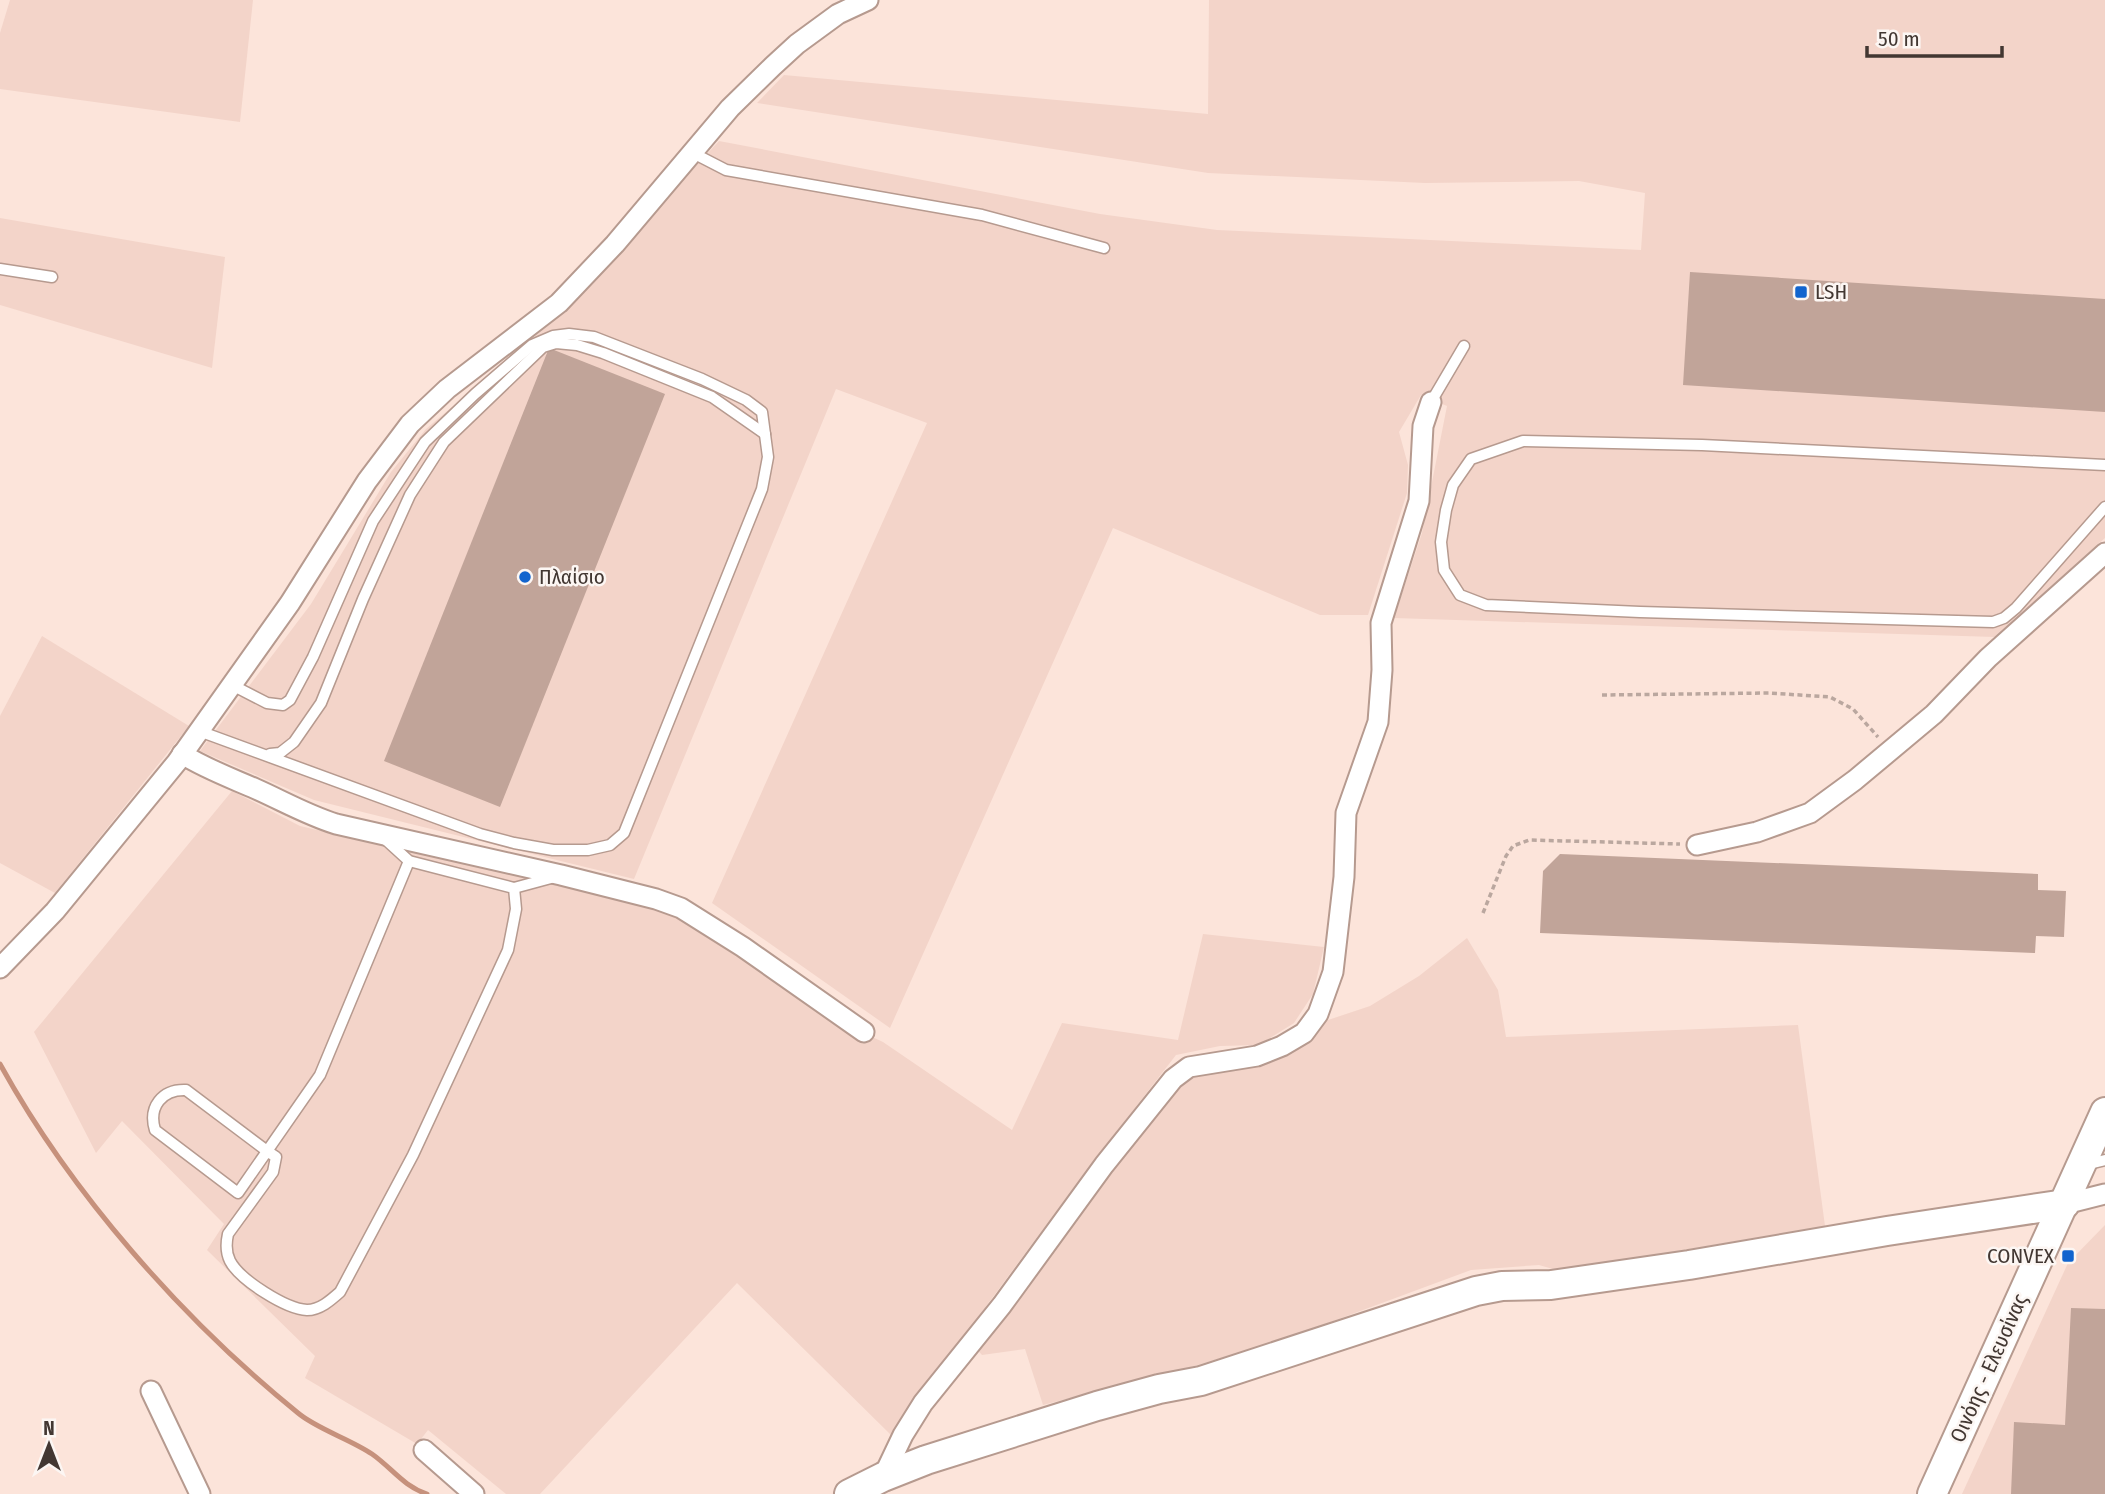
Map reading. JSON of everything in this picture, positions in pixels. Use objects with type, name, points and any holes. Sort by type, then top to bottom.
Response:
[{"type":"street","points":[[0,968],[55,911],[182,754],[290,603],[368,481],[410,424],[447,389],[559,303],[615,243],[730,108],[797,44],[838,14],[867,0]]},
{"type":"street","points":[[883,1477],[903,1435],[923,1403],[1002,1305],[1172,1079],[1189,1067],[1257,1056],[1282,1046],[1304,1032],[1318,1014],[1333,972],[1344,877],[1346,813],[1378,722],[1382,679],[1381,623],[1419,501],[1422,434],[1431,402]]},
{"type":"street","points":[[1697,845],[1757,832],[1810,813],[1856,780],[1934,714],[1988,658],[2105,553]]},
{"type":"street","points":[[182,754],[201,766],[283,801],[309,816],[656,898],[681,908],[743,947],[864,1032]]},
{"type":"street","name":"Οινόης - Ελευσίνας","points":[[1932,1494],[2065,1204],[2093,1163],[2105,1112]]},
{"type":"street","points":[[849,1494],[926,1460],[1097,1406],[1201,1381],[1476,1292],[1502,1286],[1551,1284],[1624,1274],[2065,1204],[2105,1194]]},
{"type":"street","points":[[151,1391],[200,1494]]},
{"type":"street","points":[[424,1450],[474,1494]]},
{"type":"lane","points":[[691,152],[726,170],[982,215],[1104,248]]},
{"type":"lane","points":[[0,269],[52,277]]},
{"type":"lane","points":[[199,731],[480,834],[553,850],[588,850],[610,845],[624,832],[762,489],[768,457],[762,412],[746,400],[702,379],[594,337],[569,334],[553,336],[532,345],[425,442],[373,521],[313,657],[290,700],[283,705],[267,703],[232,685]]},
{"type":"lane","points":[[266,754],[280,753],[294,742],[321,703],[363,599],[410,495],[444,442],[542,346],[555,343],[577,345],[603,353],[712,397],[765,434]]},
{"type":"lane","points":[[1431,402],[1464,346]]},
{"type":"lane","points":[[2105,465],[1702,445],[1522,441],[1471,459],[1460,472],[1446,510],[1441,542],[1444,570],[1460,595],[1486,605],[1993,622],[2004,618],[2016,608],[2105,507]]},
{"type":"lane","points":[[378,833],[409,861],[514,888],[561,875]]},
{"type":"lane","points":[[409,861],[320,1075],[267,1150],[238,1193],[155,1130],[153,1114],[159,1100],[171,1091],[186,1090],[267,1150],[276,1157],[273,1172],[228,1234],[226,1243],[229,1260],[238,1271],[280,1302],[309,1310],[328,1303],[340,1292],[413,1155],[508,950],[516,909],[514,888]]},
{"type":"path","points":[[1602,695],[1769,693],[1830,697],[1853,709],[1890,750]]},
{"type":"path","points":[[1483,914],[1506,856],[1513,846],[1529,840],[1697,845]]},
{"type":"shaded area","points":[[10,0],[253,0],[240,122],[0,89],[0,33]]},
{"type":"shaded area","points":[[1209,0],[2105,0],[2105,538],[1995,637],[1394,618],[1422,533],[1447,406],[1421,395],[1399,432],[1408,465],[1407,493],[1368,615],[1320,615],[1113,528],[890,1028],[712,903],[927,423],[836,389],[634,879],[314,800],[200,751],[311,604],[391,472],[426,429],[547,326],[719,141],[1100,214],[1217,230],[1641,250],[1645,193],[1579,181],[1425,183],[1208,173],[757,103],[784,75],[1208,114]]},
{"type":"shaded area","points":[[0,218],[225,257],[212,368],[0,305]]},
{"type":"shaded area","points":[[42,636],[189,726],[55,893],[0,863],[0,716]]},
{"type":"shaded area","points":[[232,791],[300,826],[689,916],[851,1027],[883,1042],[1012,1130],[1062,1023],[1178,1040],[1203,934],[1324,947],[1313,994],[1294,1023],[1259,1045],[1220,1046],[1176,1055],[1083,1175],[891,1435],[737,1283],[540,1494],[506,1494],[428,1430],[417,1444],[305,1378],[315,1356],[207,1250],[224,1224],[122,1121],[96,1153],[34,1032]]},
{"type":"shaded area","points":[[1467,938],[1498,990],[1506,1037],[1798,1025],[1825,1226],[1560,1271],[1539,1265],[1471,1270],[1282,1340],[1184,1369],[1043,1405],[1025,1349],[982,1355],[968,1340],[1130,1120],[1177,1064],[1202,1056],[1256,1051],[1310,1026],[1370,1006],[1419,976]]},
{"type":"shaded area","points":[[2105,1225],[2105,1494],[1962,1494],[2068,1263]]},
{"type":"building","points":[[1690,272],[2105,299],[2105,412],[1683,385]]},
{"type":"building","name":"Πλαίσιο","points":[[549,348],[665,394],[500,807],[384,761]]},
{"type":"building","points":[[1560,854],[2038,874],[2038,890],[2066,891],[2064,937],[2036,936],[2035,953],[1540,933],[1543,871]]},
{"type":"building","points":[[2071,1308],[2105,1309],[2105,1494],[2011,1494],[2014,1422],[2065,1425]]},
{"type":"waterway","points":[[0,1064],[60,1160],[132,1252],[172,1296],[255,1377],[298,1413],[379,1459],[404,1482],[427,1494]]},
{"type":"place","name":"LSH","points":[[1801,292]]},
{"type":"place","name":"Πλαίσιο","points":[[525,577]]},
{"type":"place","name":"CONVEX","points":[[2068,1256]]}]
